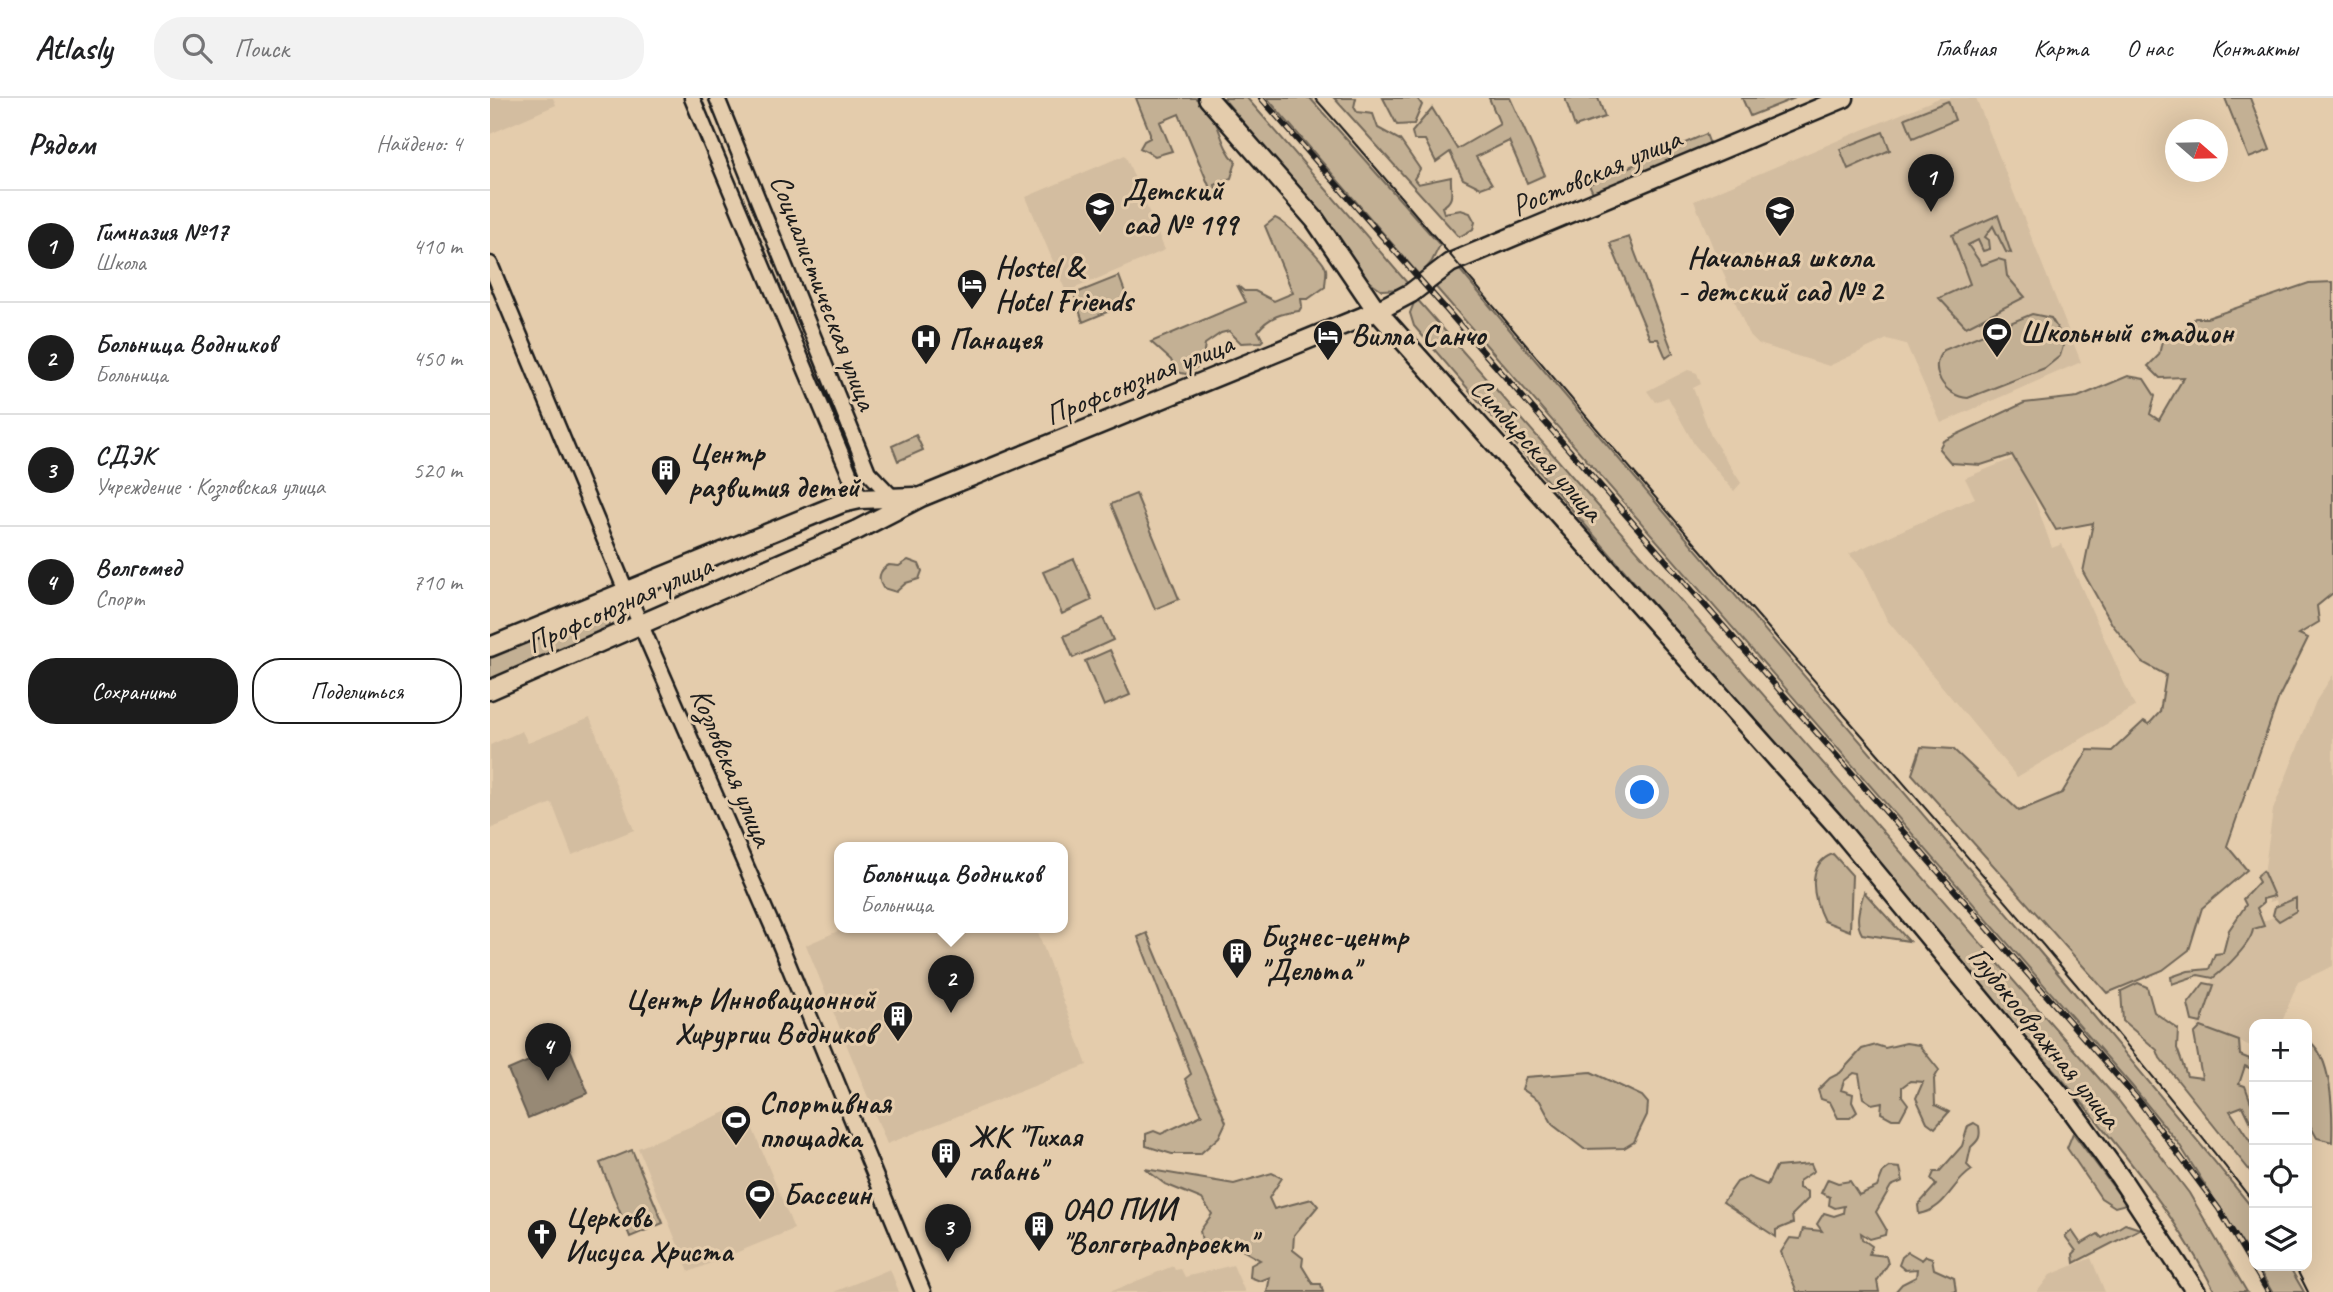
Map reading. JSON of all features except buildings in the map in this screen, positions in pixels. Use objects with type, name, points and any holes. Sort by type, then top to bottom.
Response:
[{"type":"main road","name":"Симбирская улица","points":[[1208,98],[1315,220],[1377,311],[1837,826]]},
{"type":"main road","name":"Ростовская улица","points":[[1377,311],[1411,293],[1450,263],[1844,98]]},
{"type":"main road","name":"Профсоюзная улица","points":[[490,690],[857,530],[921,497],[1377,311]]},
{"type":"main road","name":"Профсоюзная улица","points":[[490,647],[842,503],[860,499],[921,497]]},
{"type":"main road","name":"Глубокоовражная улица","points":[[1837,826],[2065,1101],[2151,1222],[2196,1292]]},
{"type":"street","name":"Социалистическая улица","points":[[692,98],[860,499]]},
{"type":"street","name":"Социалистическая улица","points":[[718,98],[868,472],[893,498]]},
{"type":"street","name":"Козловская улица","points":[[490,264],[626,591],[777,937],[923,1292]]},
{"type":"shaded area","points":[[490,98],[553,98],[556,105],[490,134]]},
{"type":"shaded area","points":[[1136,98],[1195,98],[1204,105],[1236,162],[1231,178],[1215,185],[1217,192],[1212,193],[1179,114],[1160,122],[1172,151],[1155,156],[1140,148],[1144,141],[1150,138],[1150,133]]},
{"type":"shaded area","points":[[1223,98],[1247,98],[1409,285],[1402,289],[1382,290],[1369,281],[1324,219]]},
{"type":"shaded area","points":[[1267,98],[1310,98],[1440,245],[1420,276]]},
{"type":"shaded area","points":[[1334,98],[1356,98],[1354,107],[1357,112],[1373,114],[1378,128],[1400,140],[1420,169],[1414,179],[1418,184],[1451,177],[1451,198],[1442,207],[1444,213],[1461,210],[1470,213],[1475,222],[1473,229],[1459,237]]},
{"type":"shaded area","points":[[1383,98],[1417,98],[1422,105],[1414,124],[1397,125]]},
{"type":"shaded area","points":[[1489,98],[1510,98],[1545,175],[1527,183],[1509,141],[1476,157],[1492,184],[1481,188],[1463,179],[1450,152],[1436,162],[1425,140],[1414,140],[1412,132],[1432,108],[1457,149],[1500,124]]},
{"type":"shaded area","points":[[1565,98],[1598,98],[1605,117],[1575,127]]},
{"type":"shaded area","points":[[1742,98],[1795,98],[1750,116]]},
{"type":"shaded area","points":[[1939,98],[1976,98],[2081,362],[1941,423],[1906,344],[1887,339],[1829,366],[1759,344],[1748,333],[1694,201]]},
{"type":"shaded area","points":[[2225,98],[2250,98],[2270,150],[2249,158]]},
{"type":"shaded area","points":[[1948,101],[1955,120],[1913,138],[1905,118]]},
{"type":"shaded area","points":[[1883,132],[1890,150],[1848,169],[1840,149]]},
{"type":"shaded area","points":[[1706,134],[1711,147],[1595,197],[1589,184]]},
{"type":"shaded area","name":"Детский сад № 199","points":[[1125,155],[1165,250],[1066,292],[1026,197]]},
{"type":"shaded area","points":[[1998,215],[2011,253],[2006,252],[1993,226],[1985,237],[1989,240],[1990,249],[1983,251],[1978,240],[1968,245],[1982,265],[1998,259],[2005,261],[2007,276],[2025,297],[1966,327],[1939,298],[1970,284],[1952,235]]},
{"type":"shaded area","points":[[1275,218],[1295,233],[1324,264],[1325,287],[1308,299],[1301,299],[1302,306],[1299,311],[1266,322],[1258,331],[1263,340],[1261,342],[1241,343],[1229,331],[1221,333],[1205,344],[1202,364],[1186,374],[1176,372],[1171,360],[1151,342],[1246,302],[1237,285],[1244,291],[1255,291],[1274,301],[1293,293],[1265,226]]},
{"type":"shaded area","points":[[1629,237],[1673,353],[1666,358],[1658,339],[1650,339],[1610,243]]},
{"type":"shaded area","points":[[1460,270],[2157,1091],[2249,1204],[2249,1254],[2179,1144],[2132,1086],[1434,285],[1448,272]]},
{"type":"shaded area","points":[[1119,276],[1129,303],[1083,322],[1074,294]]},
{"type":"shaded area","points":[[2333,282],[2333,593],[2317,606],[2319,622],[2299,634],[2308,638],[2279,697],[2227,846],[2247,870],[2202,908],[2189,950],[2163,970],[2107,993],[1912,774],[1921,747],[1953,749],[2019,811],[2062,793],[2088,750],[2112,751],[2144,721],[2149,724],[2160,712],[2166,675],[2142,662],[2112,624],[2083,572],[2093,523],[2056,530],[2012,455],[1981,465],[1951,463],[1939,449],[1943,441],[2024,403],[2078,397],[2128,376],[2144,379],[2155,396],[2150,414],[2159,420],[2184,377],[2160,378],[2148,366],[2159,355],[2163,336],[2185,331],[2195,318],[2207,318],[2309,283]]},
{"type":"shaded area","points":[[1416,298],[2118,1100],[2189,1193],[2247,1292],[2215,1292],[2168,1213],[2093,1115],[1414,326],[1410,313]]},
{"type":"shaded area","name":"Школьный стадион","points":[[2032,314],[2051,318],[2059,331],[2063,346],[2060,356],[2045,368],[1968,398],[1952,393],[1946,387],[1938,373],[1937,365],[1944,350]]},
{"type":"shaded area","points":[[1688,370],[1697,373],[1701,384],[1693,388],[1711,436],[1741,483],[1734,491],[1694,444],[1668,397],[1655,402],[1647,391]]},
{"type":"shaded area","points":[[916,435],[923,450],[898,461],[892,446]]},
{"type":"shaded area","points":[[2014,458],[2027,478],[2052,548],[2062,544],[2135,707],[2017,777],[1887,620],[1864,570],[1849,554],[1975,498],[1965,478]]},
{"type":"shaded area","points":[[1136,494],[1179,599],[1155,609],[1111,504]]},
{"type":"shaded area","points":[[1074,559],[1092,600],[1062,614],[1043,572]]},
{"type":"shaded area","points":[[908,560],[919,564],[922,571],[919,579],[906,583],[896,592],[883,588],[880,578],[883,569],[889,565],[899,566]]},
{"type":"shaded area","points":[[601,607],[612,632],[490,682],[490,654]]},
{"type":"shaded area","points":[[1103,618],[1113,640],[1073,658],[1064,636]]},
{"type":"shaded area","points":[[1110,650],[1130,695],[1104,706],[1085,661]]},
{"type":"shaded area","points":[[2333,675],[2333,966],[2298,982],[2283,1019],[2249,1019],[2249,1045],[2197,1026],[2213,978],[2226,968],[2248,927],[2279,915],[2276,900],[2270,902],[2268,898],[2274,895],[2264,874],[2273,810],[2316,701]]},
{"type":"shaded area","points":[[590,718],[634,830],[572,855],[552,803],[490,829],[490,745],[522,731],[528,743]]},
{"type":"shaded area","points":[[1833,854],[1852,875],[1850,931],[1824,921],[1817,904],[1815,874],[1824,859]]},
{"type":"shaded area","points":[[2263,871],[2274,896],[2263,899],[2263,903],[2257,908],[2264,926],[2253,929],[2243,948],[2213,978],[2198,975],[2172,984],[2171,977],[2188,971],[2209,969],[2215,954],[2223,953],[2229,930],[2246,905],[2243,899],[2259,882],[2256,877]]},
{"type":"shaded area","points":[[1864,892],[1909,941],[1862,934],[1858,919]]},
{"type":"shaded area","points":[[2296,898],[2296,911],[2279,921],[2273,915],[2275,907]]},
{"type":"shaded area","points":[[834,933],[1038,933],[1087,1065],[887,1144],[806,945]]},
{"type":"shaded area","points":[[1147,933],[1226,1122],[1219,1137],[1200,1154],[1172,1154],[1146,1146],[1146,1134],[1154,1131],[1161,1134],[1202,1115],[1185,1079],[1191,1074],[1138,937]]},
{"type":"shaded area","points":[[2138,983],[2147,987],[2154,1012],[2178,1029],[2177,1048],[2187,1076],[2202,1078],[2194,1034],[2201,1027],[2239,1041],[2240,1055],[2249,1059],[2249,1068],[2245,1066],[2239,1084],[2245,1086],[2249,1097],[2249,1119],[2243,1106],[2230,1111],[2249,1140],[2249,1170],[2160,1058],[2157,1050],[2123,1021],[2121,991]]},
{"type":"shaded area","points":[[2204,983],[2214,985],[2201,1023],[2192,1021],[2188,1004]]},
{"type":"shaded area","points":[[1906,1043],[1919,1045],[1939,1070],[1934,1079],[1935,1105],[1949,1112],[1935,1128],[1927,1122],[1916,1098],[1923,1082],[1910,1081],[1902,1087],[1902,1096],[1908,1104],[1900,1119],[1892,1119],[1881,1113],[1882,1102],[1872,1104],[1863,1098],[1859,1074],[1854,1073],[1844,1081],[1841,1090],[1853,1094],[1852,1102],[1857,1112],[1850,1118],[1838,1118],[1830,1102],[1821,1099],[1818,1090],[1830,1078],[1840,1073],[1862,1049],[1876,1045],[1885,1048]]},
{"type":"shaded area","points":[[568,1044],[588,1093],[528,1118],[508,1070]]},
{"type":"shaded area","points":[[2312,1044],[2322,1058],[2327,1072],[2332,1117],[2332,1142],[2317,1138],[2312,1129]]},
{"type":"shaded area","points":[[1591,1072],[1642,1096],[1648,1103],[1647,1115],[1634,1142],[1624,1148],[1584,1149],[1553,1125],[1540,1101],[1522,1089],[1526,1077]]},
{"type":"shaded area","points":[[743,1105],[794,1229],[689,1272],[638,1148]]},
{"type":"shaded area","points":[[1974,1123],[1979,1126],[1980,1133],[1978,1140],[1971,1147],[1967,1165],[1972,1170],[1936,1207],[1919,1214],[1918,1205],[1936,1185],[1931,1179],[1934,1172],[1939,1172],[1962,1146],[1968,1126]]},
{"type":"shaded area","points":[[2073,1133],[2126,1204],[2115,1207],[2101,1198],[2067,1148]]},
{"type":"shaded area","points":[[632,1150],[663,1223],[630,1237],[600,1163]]},
{"type":"shaded area","points":[[1811,1164],[1814,1171],[1799,1181],[1799,1188],[1808,1192],[1808,1199],[1792,1215],[1793,1223],[1776,1230],[1776,1237],[1723,1202],[1737,1182],[1748,1177],[1767,1185],[1776,1167]]},
{"type":"shaded area","points":[[1890,1167],[1900,1168],[1903,1181],[1891,1186],[1876,1212],[1886,1229],[1885,1235],[1870,1239],[1861,1233],[1862,1239],[1872,1246],[1869,1254],[1886,1256],[1888,1264],[1877,1281],[1879,1292],[1797,1292],[1781,1252],[1790,1238],[1800,1239],[1803,1229],[1822,1231],[1817,1224],[1824,1213],[1834,1216],[1843,1213],[1844,1206],[1835,1208],[1829,1205],[1830,1197],[1821,1193],[1828,1179],[1838,1183],[1850,1181],[1859,1195],[1877,1187],[1883,1172]]},
{"type":"shaded area","points":[[1145,1169],[1234,1184],[1272,1173],[1282,1178],[1269,1198],[1274,1209],[1312,1199],[1318,1206],[1294,1235],[1293,1250],[1303,1258],[1302,1266],[1313,1284],[1321,1284],[1323,1292],[1267,1292],[1270,1277],[1260,1281],[1250,1277],[1251,1265],[1260,1260],[1233,1245],[1202,1240],[1200,1231],[1212,1214],[1202,1199],[1165,1184]]},
{"type":"shaded area","points":[[2125,1224],[2140,1229],[2074,1263],[2073,1254],[2076,1251],[2065,1236],[2072,1231],[2081,1244],[2098,1234],[2102,1238]]},
{"type":"shaded area","points":[[1908,1252],[1922,1260],[1926,1256],[1932,1258],[1934,1269],[1954,1278],[1956,1292],[1895,1292],[1902,1284],[1916,1277],[1917,1269],[1905,1270],[1899,1265]]},
{"type":"shaded area","points":[[2091,1258],[2105,1292],[2037,1292],[2050,1275]]},
{"type":"shaded area","points":[[1233,1265],[1245,1292],[1110,1292],[1173,1266],[1175,1270],[1181,1269],[1185,1277]]},
{"type":"shaded area","points":[[890,1269],[899,1292],[834,1292]]},
{"type":"shaded area","points":[[2260,1271],[2292,1271],[2304,1292],[2272,1292]]},
{"type":"tram line","points":[[1315,98],[2048,951],[2249,1197]]},
{"type":"tram line","points":[[2298,1271],[2308,1292]]},
{"type":"railway","points":[[1261,98],[2139,1101],[2219,1209],[2268,1292]]},
{"type":"place","name":"Гимназия №17","points":[[1931,212]]},
{"type":"place","name":"Детский сад № 199","points":[[1100,234]]},
{"type":"place","name":"Начальная школа - детский сад № 2","points":[[1780,238]]},
{"type":"place","name":"Hostel & Hotel Friends","points":[[972,311]]},
{"type":"place","name":"Школьный стадион","points":[[1997,359]]},
{"type":"place","name":"Вилла Санчо","points":[[1328,362]]},
{"type":"place","name":"Панацея","points":[[926,366]]},
{"type":"place","name":"Центр развития детей","points":[[666,497]]},
{"type":"place","name":"Бизнес-центр \"Дельта\"","points":[[1237,980]]},
{"type":"place","name":"Больница Водников","points":[[951,1013]]},
{"type":"place","name":"Центр Инновационной Хирургии Водников","points":[[898,1043]]},
{"type":"place","name":"Волгомед","points":[[548,1081]]},
{"type":"place","name":"Спортивная площадка","points":[[736,1147]]},
{"type":"place","name":"ЖК \"Тихая гавань\"","points":[[946,1180]]},
{"type":"place","name":"Бассеин","points":[[760,1221]]},
{"type":"place","name":"ОАО ПИИ \"Волгоградпроект\"","points":[[1039,1253]]},
{"type":"place","name":"Церковь Иисуса Христа","points":[[542,1261]]},
{"type":"place","name":"СДЭК","points":[[948,1262]]}]
